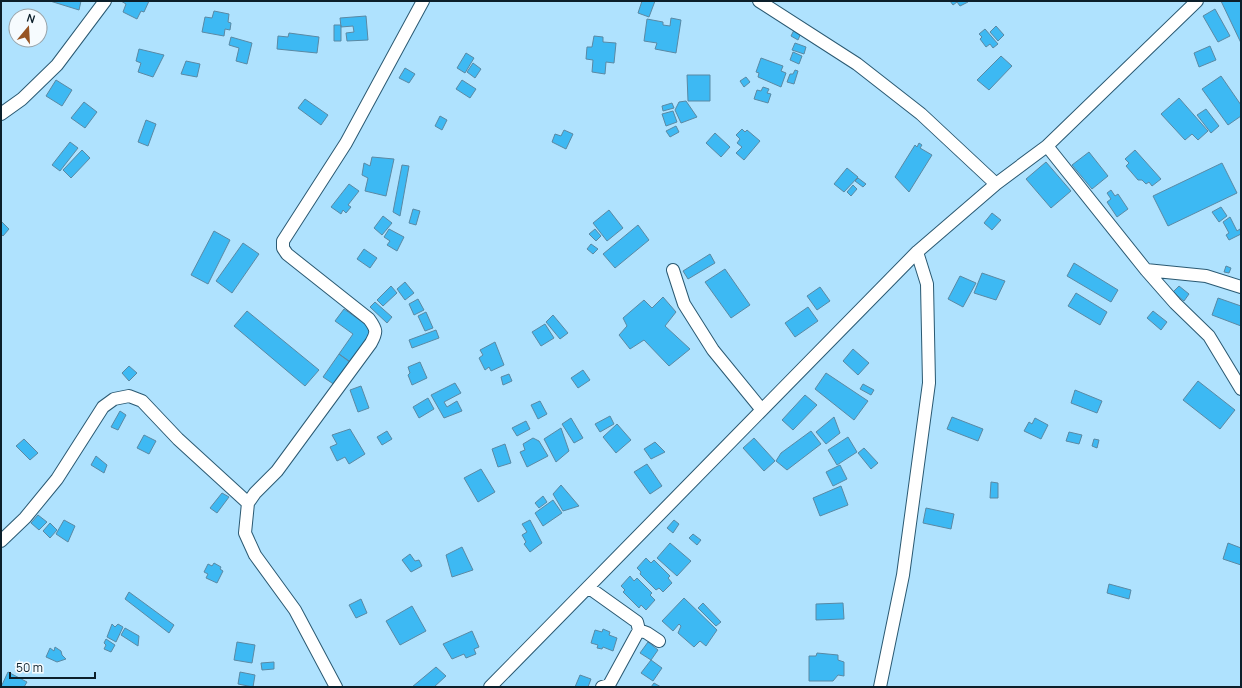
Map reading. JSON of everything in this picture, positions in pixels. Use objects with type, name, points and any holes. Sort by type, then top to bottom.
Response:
[{"type":"street","points":[[1,114],[22,99],[57,65],[105,1]]},
{"type":"street","points":[[336,687],[295,610],[255,555],[245,533],[248,503],[255,493],[277,471],[371,343],[376,334],[375,327],[369,319],[287,254],[283,248],[283,242],[346,143],[423,1]]},
{"type":"street","points":[[759,1],[868,73],[921,114],[996,184]]},
{"type":"street","points":[[490,687],[917,252],[996,184],[1047,146],[1197,1]]},
{"type":"street","points":[[1047,146],[1146,270],[1175,303],[1209,336],[1241,389]]},
{"type":"street","points":[[880,687],[903,575],[929,383],[927,284],[917,252]]},
{"type":"street","points":[[673,270],[684,304],[713,350],[762,410]]},
{"type":"street","points":[[1146,270],[1206,276],[1241,287]]},
{"type":"street","points":[[1,541],[25,518],[56,479],[103,407],[114,399],[129,396],[142,401],[178,439],[248,503]]},
{"type":"street","points":[[588,587],[637,622],[639,630],[609,685],[602,687]]},
{"type":"street","points":[[639,630],[647,633],[659,641]]},
{"type":"building","points":[[50,1],[81,1],[79,10]]},
{"type":"building","points":[[121,1],[149,1],[144,12],[141,11],[137,19],[123,12],[126,4]]},
{"type":"building","points":[[642,1],[655,1],[649,17],[638,13]]},
{"type":"building","points":[[950,1],[968,2],[960,6],[957,2],[953,5]]},
{"type":"building","points":[[1221,1],[1241,1],[1241,43]]},
{"type":"building","points":[[1215,9],[1230,36],[1218,42],[1203,16]]},
{"type":"building","points":[[214,11],[229,14],[228,22],[231,23],[230,30],[225,29],[224,36],[202,32],[205,17],[212,18]]},
{"type":"building","points":[[366,16],[368,40],[347,41],[346,33],[354,32],[353,26],[341,27],[340,18]]},
{"type":"building","points":[[671,18],[681,20],[676,53],[655,49],[657,43],[644,41],[647,19],[663,22],[663,25],[670,26]]},
{"type":"building","points":[[334,25],[341,25],[341,41],[334,41]]},
{"type":"building","points":[[996,26],[1004,35],[998,41],[990,32]]},
{"type":"building","points":[[985,29],[998,44],[993,48],[990,44],[986,47],[980,39],[982,37],[979,34]]},
{"type":"building","points":[[794,30],[801,33],[798,40],[791,36]]},
{"type":"building","points":[[289,33],[319,37],[317,53],[277,49],[278,36],[288,37]]},
{"type":"building","points":[[594,36],[603,37],[603,42],[616,43],[614,63],[606,62],[605,74],[592,72],[593,60],[586,59],[587,47],[592,47]]},
{"type":"building","points":[[231,37],[252,43],[247,64],[236,61],[239,48],[229,45]]},
{"type":"building","points":[[795,43],[806,47],[804,54],[792,50]]},
{"type":"building","points":[[1210,46],[1216,60],[1199,67],[1194,53]]},
{"type":"building","points":[[139,49],[164,55],[153,77],[138,72],[141,63],[136,61]]},
{"type":"building","points":[[793,52],[802,56],[799,64],[790,60]]},
{"type":"building","points":[[466,53],[474,58],[465,73],[457,68]]},
{"type":"building","points":[[1001,56],[1012,66],[989,90],[977,80]]},
{"type":"building","points":[[761,58],[783,66],[781,71],[786,73],[781,87],[758,77],[759,73],[756,72]]},
{"type":"building","points":[[186,61],[200,64],[197,77],[181,74]]},
{"type":"building","points":[[473,63],[481,69],[475,78],[467,72]]},
{"type":"building","points":[[405,68],[415,74],[409,83],[399,78]]},
{"type":"building","points":[[795,70],[798,71],[794,84],[787,82],[790,74],[793,74]]},
{"type":"building","points":[[687,75],[710,75],[710,101],[688,101]]},
{"type":"building","points":[[1221,76],[1241,105],[1241,116],[1228,125],[1202,89]]},
{"type":"building","points":[[746,77],[750,82],[744,87],[740,81]]},
{"type":"building","points":[[56,80],[72,90],[62,106],[46,96]]},
{"type":"building","points":[[462,80],[476,89],[470,98],[456,89]]},
{"type":"building","points":[[763,87],[769,89],[767,93],[771,94],[768,103],[754,99],[757,90],[761,91]]},
{"type":"building","points":[[1179,98],[1208,131],[1198,140],[1192,134],[1185,140],[1161,114]]},
{"type":"building","points":[[305,99],[328,115],[321,125],[298,108]]},
{"type":"building","points":[[686,101],[697,117],[681,123],[675,110],[679,102]]},
{"type":"building","points":[[84,102],[97,112],[85,128],[71,118]]},
{"type":"building","points":[[672,103],[674,108],[663,111],[662,106]]},
{"type":"building","points":[[1206,109],[1219,126],[1211,133],[1197,115]]},
{"type":"building","points":[[673,111],[677,122],[666,126],[662,114]]},
{"type":"building","points":[[440,116],[447,120],[442,130],[435,126]]},
{"type":"building","points":[[146,120],[156,124],[148,146],[138,142]]},
{"type":"building","points":[[676,126],[679,132],[670,137],[666,131]]},
{"type":"building","points":[[742,129],[745,132],[747,130],[760,141],[744,160],[736,153],[742,147],[737,143],[740,139],[736,135]]},
{"type":"building","points":[[564,130],[573,134],[566,149],[552,142],[555,134],[561,136]]},
{"type":"building","points":[[715,133],[730,147],[721,157],[706,143]]},
{"type":"building","points":[[70,142],[78,148],[60,171],[52,165]]},
{"type":"building","points":[[919,143],[922,145],[920,148],[932,155],[909,192],[895,177],[915,145],[917,147]]},
{"type":"building","points":[[82,150],[90,158],[71,178],[63,170]]},
{"type":"building","points":[[1135,150],[1161,179],[1152,186],[1149,182],[1146,184],[1142,180],[1138,180],[1126,166],[1129,163],[1125,159]]},
{"type":"building","points":[[1089,152],[1108,176],[1092,189],[1072,165]]},
{"type":"building","points":[[372,157],[394,159],[386,196],[365,191],[368,178],[362,175],[364,163],[370,166]]},
{"type":"building","points":[[1046,162],[1071,191],[1051,208],[1026,179]]},
{"type":"building","points":[[1222,163],[1237,193],[1168,226],[1153,196]]},
{"type":"building","points":[[402,165],[409,166],[400,216],[393,212]]},
{"type":"building","points":[[847,168],[858,177],[844,192],[834,184]]},
{"type":"building","points":[[858,178],[866,184],[863,187],[855,181]]},
{"type":"building","points":[[349,184],[359,191],[348,205],[351,207],[346,213],[343,210],[341,214],[331,207]]},
{"type":"building","points":[[853,185],[857,189],[851,196],[847,192]]},
{"type":"building","points":[[1111,190],[1115,196],[1118,194],[1128,209],[1117,217],[1107,202],[1111,199],[1107,193]]},
{"type":"building","points":[[1221,207],[1227,216],[1219,222],[1212,212]]},
{"type":"building","points":[[413,209],[420,211],[416,225],[409,223]]},
{"type":"building","points":[[609,210],[623,228],[607,241],[593,223]]},
{"type":"building","points":[[992,213],[1001,220],[992,230],[984,223]]},
{"type":"building","points":[[383,216],[392,223],[382,235],[374,228]]},
{"type":"building","points":[[1230,217],[1237,231],[1240,229],[1241,234],[1229,240],[1226,235],[1229,233],[1223,222]]},
{"type":"building","points":[[1,221],[9,229],[3,236],[1,234]]},
{"type":"building","points":[[638,225],[649,240],[615,268],[603,254]]},
{"type":"building","points":[[389,229],[404,237],[397,251],[387,245],[390,241],[384,237]]},
{"type":"building","points":[[595,229],[601,236],[596,241],[589,234]]},
{"type":"building","points":[[214,231],[230,240],[208,284],[191,275]]},
{"type":"building","points":[[243,243],[259,254],[232,293],[216,281]]},
{"type":"building","points":[[591,244],[598,249],[593,254],[587,249]]},
{"type":"building","points":[[364,249],[377,258],[370,268],[357,259]]},
{"type":"building","points":[[710,254],[715,263],[688,279],[683,271]]},
{"type":"building","points":[[1074,263],[1118,290],[1111,302],[1067,276]]},
{"type":"building","points":[[1226,266],[1231,268],[1229,273],[1224,272]]},
{"type":"building","points":[[725,269],[750,305],[731,318],[705,282]]},
{"type":"building","points":[[982,273],[1005,281],[996,300],[974,293]]},
{"type":"building","points":[[960,276],[976,283],[963,307],[948,299]]},
{"type":"building","points":[[405,282],[414,293],[405,300],[397,289]]},
{"type":"building","points":[[391,286],[397,293],[383,306],[377,300]]},
{"type":"building","points":[[1179,286],[1189,294],[1184,301],[1173,292]]},
{"type":"building","points":[[820,287],[830,301],[817,310],[807,296]]},
{"type":"building","points":[[1076,293],[1107,312],[1100,325],[1068,306]]},
{"type":"building","points":[[663,297],[676,312],[665,326],[690,349],[669,366],[644,340],[630,349],[619,335],[627,326],[623,318],[644,300],[652,308]]},
{"type":"building","points":[[1218,298],[1241,306],[1241,326],[1212,315]]},
{"type":"building","points":[[418,299],[424,310],[414,315],[409,304]]},
{"type":"building","points":[[375,302],[392,317],[387,323],[370,307]]},
{"type":"building","points":[[808,307],[818,321],[795,337],[785,323]]},
{"type":"building","points":[[344,309],[375,331],[352,363],[339,354],[353,334],[335,321]]},
{"type":"building","points":[[247,311],[319,370],[305,386],[234,326]]},
{"type":"building","points":[[1153,311],[1167,322],[1161,330],[1147,318]]},
{"type":"building","points":[[426,312],[433,328],[425,331],[418,316]]},
{"type":"building","points":[[553,315],[568,333],[560,339],[546,322]]},
{"type":"building","points":[[545,324],[554,338],[541,346],[532,332]]},
{"type":"building","points":[[436,330],[439,338],[412,348],[409,340]]},
{"type":"building","points":[[495,342],[504,365],[491,371],[489,367],[485,370],[479,358],[483,355],[480,350]]},
{"type":"building","points":[[853,349],[869,363],[858,375],[843,361]]},
{"type":"building","points":[[339,354],[351,363],[335,385],[323,377]]},
{"type":"building","points":[[420,362],[427,378],[412,385],[408,375],[410,373],[408,367]]},
{"type":"building","points":[[129,366],[137,373],[129,381],[122,373]]},
{"type":"building","points":[[583,370],[590,380],[578,388],[571,378]]},
{"type":"building","points":[[826,373],[868,401],[854,420],[815,389]]},
{"type":"building","points":[[509,374],[512,381],[503,385],[501,377]]},
{"type":"building","points":[[1198,381],[1235,410],[1220,429],[1183,400]]},
{"type":"building","points":[[455,383],[461,393],[444,402],[447,407],[457,401],[462,411],[444,418],[431,395]]},
{"type":"building","points":[[863,384],[874,390],[871,395],[860,389]]},
{"type":"building","points":[[361,386],[369,408],[358,412],[350,390]]},
{"type":"building","points":[[1075,390],[1102,401],[1097,413],[1071,403]]},
{"type":"building","points":[[805,395],[817,405],[793,430],[782,420]]},
{"type":"building","points":[[428,398],[434,409],[419,418],[413,407]]},
{"type":"building","points":[[540,401],[547,414],[538,419],[531,405]]},
{"type":"building","points":[[120,411],[126,415],[118,430],[111,427]]},
{"type":"building","points":[[610,416],[614,424],[600,432],[595,424]]},
{"type":"building","points":[[834,417],[840,433],[826,444],[816,432]]},
{"type":"building","points":[[952,417],[983,429],[978,441],[947,429]]},
{"type":"building","points":[[571,418],[583,438],[574,443],[562,424]]},
{"type":"building","points":[[1035,418],[1048,425],[1041,439],[1024,431],[1029,422],[1032,424]]},
{"type":"building","points":[[526,421],[530,429],[517,436],[512,428]]},
{"type":"building","points":[[617,424],[631,440],[616,453],[603,437]]},
{"type":"building","points":[[561,428],[569,451],[556,462],[544,439]]},
{"type":"building","points":[[350,429],[365,454],[349,464],[345,457],[337,461],[330,447],[337,444],[332,435]]},
{"type":"building","points":[[387,431],[392,439],[382,445],[377,437]]},
{"type":"building","points":[[811,431],[821,444],[787,470],[776,461],[781,453]]},
{"type":"building","points":[[1069,432],[1082,435],[1079,444],[1066,441]]},
{"type":"building","points":[[144,435],[156,441],[149,454],[137,448]]},
{"type":"building","points":[[848,437],[857,452],[837,465],[828,450]]},
{"type":"building","points":[[533,438],[539,441],[548,456],[527,467],[520,452],[525,450],[523,444]]},
{"type":"building","points":[[754,438],[775,461],[764,471],[743,448]]},
{"type":"building","points":[[24,439],[38,453],[30,460],[16,446]]},
{"type":"building","points":[[1094,439],[1099,440],[1097,448],[1092,446]]},
{"type":"building","points":[[655,442],[665,452],[651,459],[644,449]]},
{"type":"building","points":[[505,444],[511,463],[498,467],[492,449]]},
{"type":"building","points":[[864,448],[878,463],[871,469],[858,453]]},
{"type":"building","points":[[96,456],[107,465],[104,473],[91,465]]},
{"type":"building","points":[[647,464],[662,486],[650,494],[634,472]]},
{"type":"building","points":[[840,465],[847,479],[833,486],[826,472]]},
{"type":"building","points":[[481,469],[495,492],[478,502],[464,478]]},
{"type":"building","points":[[991,482],[998,483],[998,498],[990,498]]},
{"type":"building","points":[[561,485],[579,506],[563,511],[553,494]]},
{"type":"building","points":[[841,486],[848,505],[820,516],[813,498]]},
{"type":"building","points":[[222,493],[229,497],[217,513],[210,508]]},
{"type":"building","points":[[543,496],[547,502],[539,508],[535,503]]},
{"type":"building","points":[[553,500],[562,513],[543,526],[535,513]]},
{"type":"building","points":[[926,508],[954,514],[951,529],[923,523]]},
{"type":"building","points":[[38,515],[47,522],[39,530],[31,523]]},
{"type":"building","points":[[64,520],[75,526],[68,542],[56,534]]},
{"type":"building","points":[[530,520],[542,543],[530,552],[524,544],[526,542],[522,535],[527,532],[522,524]]},
{"type":"building","points":[[674,520],[679,524],[673,533],[667,528]]},
{"type":"building","points":[[50,523],[57,530],[50,538],[43,531]]},
{"type":"building","points":[[693,534],[701,540],[697,545],[689,538]]},
{"type":"building","points":[[670,543],[691,561],[677,576],[657,558]]},
{"type":"building","points":[[1228,543],[1241,548],[1241,565],[1223,559]]},
{"type":"building","points":[[462,547],[473,570],[452,577],[446,555]]},
{"type":"building","points":[[410,554],[415,561],[419,560],[422,566],[411,572],[402,560]]},
{"type":"building","points":[[646,558],[651,563],[654,560],[670,576],[668,578],[672,583],[663,592],[659,588],[656,590],[640,574],[641,572],[637,568]]},
{"type":"building","points":[[214,563],[221,567],[220,569],[223,571],[217,583],[206,578],[208,574],[204,572],[208,564],[212,566]]},
{"type":"building","points":[[630,576],[634,581],[637,578],[652,593],[650,595],[655,600],[646,610],[641,605],[639,608],[623,592],[625,590],[621,586]]},
{"type":"building","points":[[1109,584],[1131,590],[1129,599],[1107,593]]},
{"type":"building","points":[[129,592],[174,625],[169,633],[125,599]]},
{"type":"building","points":[[684,598],[717,630],[706,646],[700,641],[694,647],[678,633],[681,626],[679,624],[673,631],[662,621]]},
{"type":"building","points":[[361,599],[367,613],[356,618],[349,605]]},
{"type":"building","points":[[703,603],[721,622],[716,626],[698,608]]},
{"type":"building","points":[[843,603],[844,619],[816,620],[816,604]]},
{"type":"building","points":[[412,606],[426,631],[400,645],[386,621]]},
{"type":"building","points":[[112,624],[115,627],[118,624],[123,627],[116,642],[107,637]]},
{"type":"building","points":[[125,628],[139,636],[138,646],[121,635]]},
{"type":"building","points":[[603,629],[610,632],[609,635],[617,638],[613,651],[603,647],[602,649],[597,648],[598,645],[591,643],[595,630],[602,632]]},
{"type":"building","points":[[472,631],[479,647],[474,649],[476,654],[466,658],[464,654],[452,659],[443,644]]},
{"type":"building","points":[[106,639],[115,645],[111,652],[104,649]]},
{"type":"building","points":[[237,642],[255,645],[252,663],[234,660]]},
{"type":"building","points":[[648,642],[658,650],[651,660],[640,653]]},
{"type":"building","points":[[55,647],[61,651],[62,655],[66,659],[57,662],[46,657],[50,648],[54,651]]},
{"type":"building","points":[[817,653],[838,655],[838,660],[844,662],[844,676],[838,675],[833,681],[809,681],[809,656],[816,656]]},
{"type":"building","points":[[651,660],[662,668],[653,681],[641,673]]},
{"type":"building","points":[[274,662],[274,669],[262,670],[261,663]]},
{"type":"building","points":[[436,667],[446,676],[434,687],[412,687]]},
{"type":"building","points":[[8,672],[27,682],[24,687],[1,687]]},
{"type":"building","points":[[240,672],[255,675],[253,687],[238,684]]},
{"type":"building","points":[[580,675],[591,679],[588,687],[575,687]]},
{"type":"building","points":[[654,683],[661,687],[651,687]]}]
